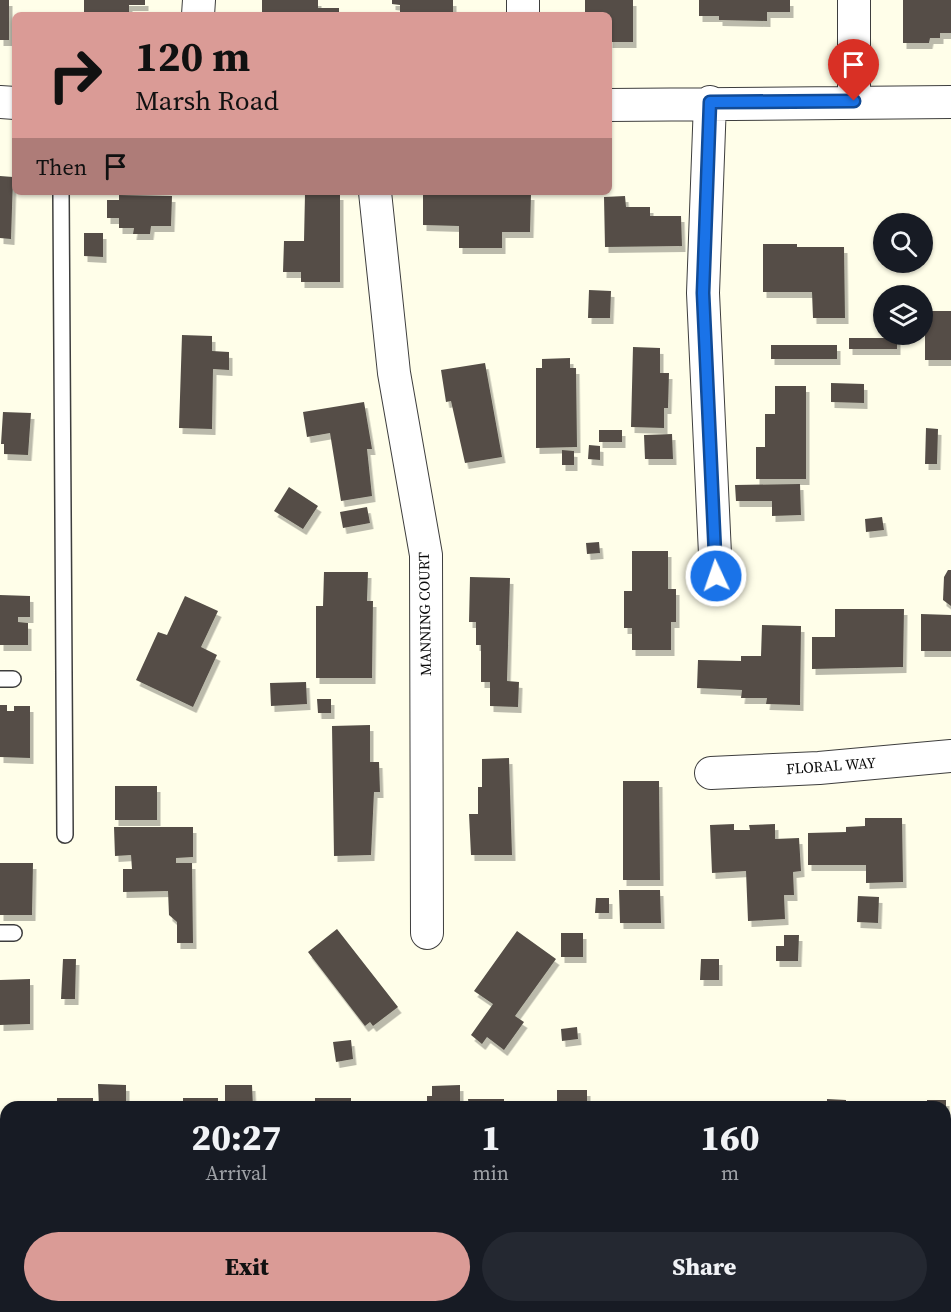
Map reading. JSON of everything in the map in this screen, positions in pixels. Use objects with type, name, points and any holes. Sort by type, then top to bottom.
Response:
[{"type":"street","points":[[854,0],[854,101]]},
{"type":"street","points":[[612,105],[710,102],[951,102]]},
{"type":"street","points":[[710,102],[703,293],[716,576]]},
{"type":"street","name":"MANNING COURT","points":[[375,195],[394,373],[426,555],[428,933]]},
{"type":"street","name":"FLORAL WAY","points":[[711,774],[819,768],[951,756]]},
{"type":"lane","points":[[62,195],[65,835]]},
{"type":"building","points":[[0,0],[9,0],[9,40],[0,40]]},
{"type":"building","points":[[84,0],[145,0],[145,5],[129,5],[129,12],[84,12]]},
{"type":"building","points":[[262,0],[318,0],[318,8],[339,8],[339,12],[262,12]]},
{"type":"building","points":[[392,0],[453,0],[453,12],[400,12],[400,5],[392,4]]},
{"type":"building","points":[[585,0],[633,0],[633,42],[612,42],[612,12],[585,12]]},
{"type":"building","points":[[699,0],[790,0],[790,12],[767,12],[767,21],[719,20],[719,16],[699,16]]},
{"type":"building","points":[[903,0],[951,0],[951,33],[940,33],[940,38],[930,38],[929,43],[903,43]]},
{"type":"building","points":[[0,176],[12,177],[11,239],[0,238]]},
{"type":"building","points":[[119,195],[172,196],[171,226],[151,226],[150,234],[133,234],[134,228],[119,228],[119,218],[107,218],[107,200],[119,200]]},
{"type":"building","points":[[305,195],[340,195],[340,282],[301,282],[301,272],[283,272],[284,241],[304,241]]},
{"type":"building","points":[[423,195],[531,195],[530,232],[502,232],[502,248],[459,248],[459,226],[423,225]]},
{"type":"building","points":[[625,196],[626,207],[650,207],[650,216],[681,216],[682,246],[605,247],[604,197]]},
{"type":"building","points":[[84,233],[103,233],[103,257],[84,256]]},
{"type":"building","points":[[763,244],[844,247],[845,318],[813,318],[812,292],[763,292]]},
{"type":"building","points":[[589,290],[611,291],[610,318],[588,318]]},
{"type":"building","points":[[933,311],[951,311],[951,360],[925,360],[925,345],[933,345]]},
{"type":"building","points":[[182,335],[212,336],[212,351],[229,352],[229,370],[213,369],[212,429],[179,428]]},
{"type":"building","points":[[849,338],[873,338],[873,345],[897,345],[897,349],[849,349]]},
{"type":"building","points":[[771,345],[837,345],[837,359],[771,359]]},
{"type":"building","points":[[633,347],[660,348],[660,373],[669,373],[668,408],[664,408],[664,428],[631,427]]},
{"type":"building","points":[[570,358],[570,368],[576,368],[577,447],[536,448],[536,368],[542,368],[542,359]]},
{"type":"building","points":[[485,363],[502,457],[465,463],[451,401],[446,402],[441,370]]},
{"type":"building","points":[[831,383],[864,384],[864,403],[831,402]]},
{"type":"building","points":[[775,386],[806,386],[806,479],[756,479],[756,447],[765,447],[765,414],[775,414]]},
{"type":"building","points":[[364,402],[372,449],[367,449],[372,496],[341,501],[330,433],[307,437],[303,412]]},
{"type":"building","points":[[3,412],[31,413],[28,455],[4,454],[4,444],[1,444]]},
{"type":"building","points":[[926,428],[938,429],[937,464],[925,464]]},
{"type":"building","points":[[599,430],[622,430],[622,442],[599,442]]},
{"type":"building","points":[[672,434],[673,459],[645,459],[644,435]]},
{"type":"building","points":[[589,445],[600,446],[600,460],[588,459]]},
{"type":"building","points":[[562,450],[574,451],[574,465],[562,465]]},
{"type":"building","points":[[800,484],[801,515],[772,516],[772,501],[736,501],[735,485]]},
{"type":"building","points":[[289,487],[318,506],[303,529],[274,511]]},
{"type":"building","points":[[367,507],[370,523],[343,528],[340,512]]},
{"type":"building","points":[[882,517],[884,530],[866,532],[865,519]]},
{"type":"building","points":[[599,542],[600,553],[587,554],[586,543]]},
{"type":"building","points":[[632,551],[668,551],[668,589],[676,589],[676,622],[671,622],[671,650],[632,650],[632,628],[624,628],[624,591],[632,591]]},
{"type":"building","points":[[948,570],[951,570],[951,606],[943,600],[944,577]]},
{"type":"building","points":[[324,572],[368,572],[367,601],[373,601],[372,678],[316,678],[316,606],[323,606]]},
{"type":"building","points":[[470,577],[510,578],[507,681],[519,682],[518,707],[490,706],[490,682],[481,682],[481,645],[476,645],[476,622],[469,622]]},
{"type":"building","points":[[0,595],[30,596],[30,617],[18,617],[18,622],[28,623],[28,645],[0,645]]},
{"type":"building","points":[[185,596],[218,611],[201,647],[217,655],[193,707],[136,680],[158,632],[167,635]]},
{"type":"building","points":[[835,609],[904,609],[903,667],[812,669],[812,637],[835,637]]},
{"type":"building","points":[[921,614],[951,615],[951,651],[921,651]]},
{"type":"building","points":[[762,625],[801,626],[800,705],[766,704],[767,698],[741,698],[742,690],[697,688],[698,660],[741,661],[741,656],[761,656]]},
{"type":"building","points":[[306,682],[307,704],[271,706],[270,683]]},
{"type":"building","points":[[317,699],[331,699],[331,713],[318,713]]},
{"type":"building","points":[[0,705],[7,705],[7,711],[14,711],[14,706],[30,706],[30,758],[0,757]]},
{"type":"building","points":[[370,725],[370,762],[379,762],[380,792],[374,792],[371,855],[334,856],[332,726]]},
{"type":"building","points":[[509,758],[512,855],[471,855],[469,814],[478,814],[478,787],[482,787],[482,759]]},
{"type":"building","points":[[623,781],[659,781],[660,880],[623,880]]},
{"type":"building","points":[[115,786],[157,786],[157,820],[115,820]]},
{"type":"building","points":[[865,818],[902,818],[903,882],[866,883],[866,865],[808,865],[808,833],[846,832],[846,827],[865,826]]},
{"type":"building","points":[[734,824],[734,830],[750,830],[749,825],[775,824],[775,839],[799,838],[801,871],[793,872],[794,895],[784,895],[785,919],[748,921],[746,871],[712,873],[710,825]]},
{"type":"building","points":[[114,827],[193,827],[193,857],[176,858],[176,863],[192,863],[193,943],[177,943],[177,922],[169,915],[168,891],[123,892],[123,869],[132,869],[131,855],[115,856]]},
{"type":"building","points":[[0,863],[33,863],[32,915],[0,915]]},
{"type":"building","points":[[619,890],[660,890],[661,923],[620,923]]},
{"type":"building","points":[[858,896],[879,897],[878,923],[857,922]]},
{"type":"building","points":[[596,898],[609,898],[609,913],[595,913]]},
{"type":"building","points":[[337,929],[398,1007],[373,1026],[370,1022],[365,1026],[308,952]]},
{"type":"building","points":[[517,931],[556,959],[515,1016],[524,1022],[504,1050],[487,1037],[482,1044],[471,1035],[493,1004],[474,991]]},
{"type":"building","points":[[561,933],[583,933],[583,957],[561,957]]},
{"type":"building","points":[[784,935],[799,935],[798,961],[776,961],[776,946],[784,946]]},
{"type":"building","points":[[63,959],[76,959],[75,999],[61,999]]},
{"type":"building","points":[[701,959],[719,959],[719,980],[700,980]]},
{"type":"building","points":[[30,979],[30,1024],[0,1025],[0,980]]},
{"type":"building","points":[[577,1027],[578,1039],[562,1041],[561,1029]]},
{"type":"building","points":[[351,1040],[353,1059],[336,1062],[333,1042]]},
{"type":"building","points":[[98,1084],[126,1085],[126,1101],[99,1101]]},
{"type":"building","points":[[225,1085],[252,1085],[253,1101],[225,1101]]},
{"type":"building","points":[[460,1085],[460,1101],[427,1101],[427,1096],[432,1096],[432,1086]]},
{"type":"building","points":[[557,1090],[587,1090],[587,1101],[557,1101]]},
{"type":"building","points":[[57,1098],[93,1098],[93,1101],[57,1101]]},
{"type":"building","points":[[183,1098],[218,1098],[218,1101],[183,1101]]},
{"type":"building","points":[[315,1098],[351,1098],[351,1101],[315,1101]]},
{"type":"building","points":[[468,1099],[504,1099],[504,1101],[468,1101]]},
{"type":"building","points":[[827,1099],[846,1100],[846,1101],[827,1101]]},
{"type":"route","points":[[716,576],[703,293],[710,102],[854,101]]}]
